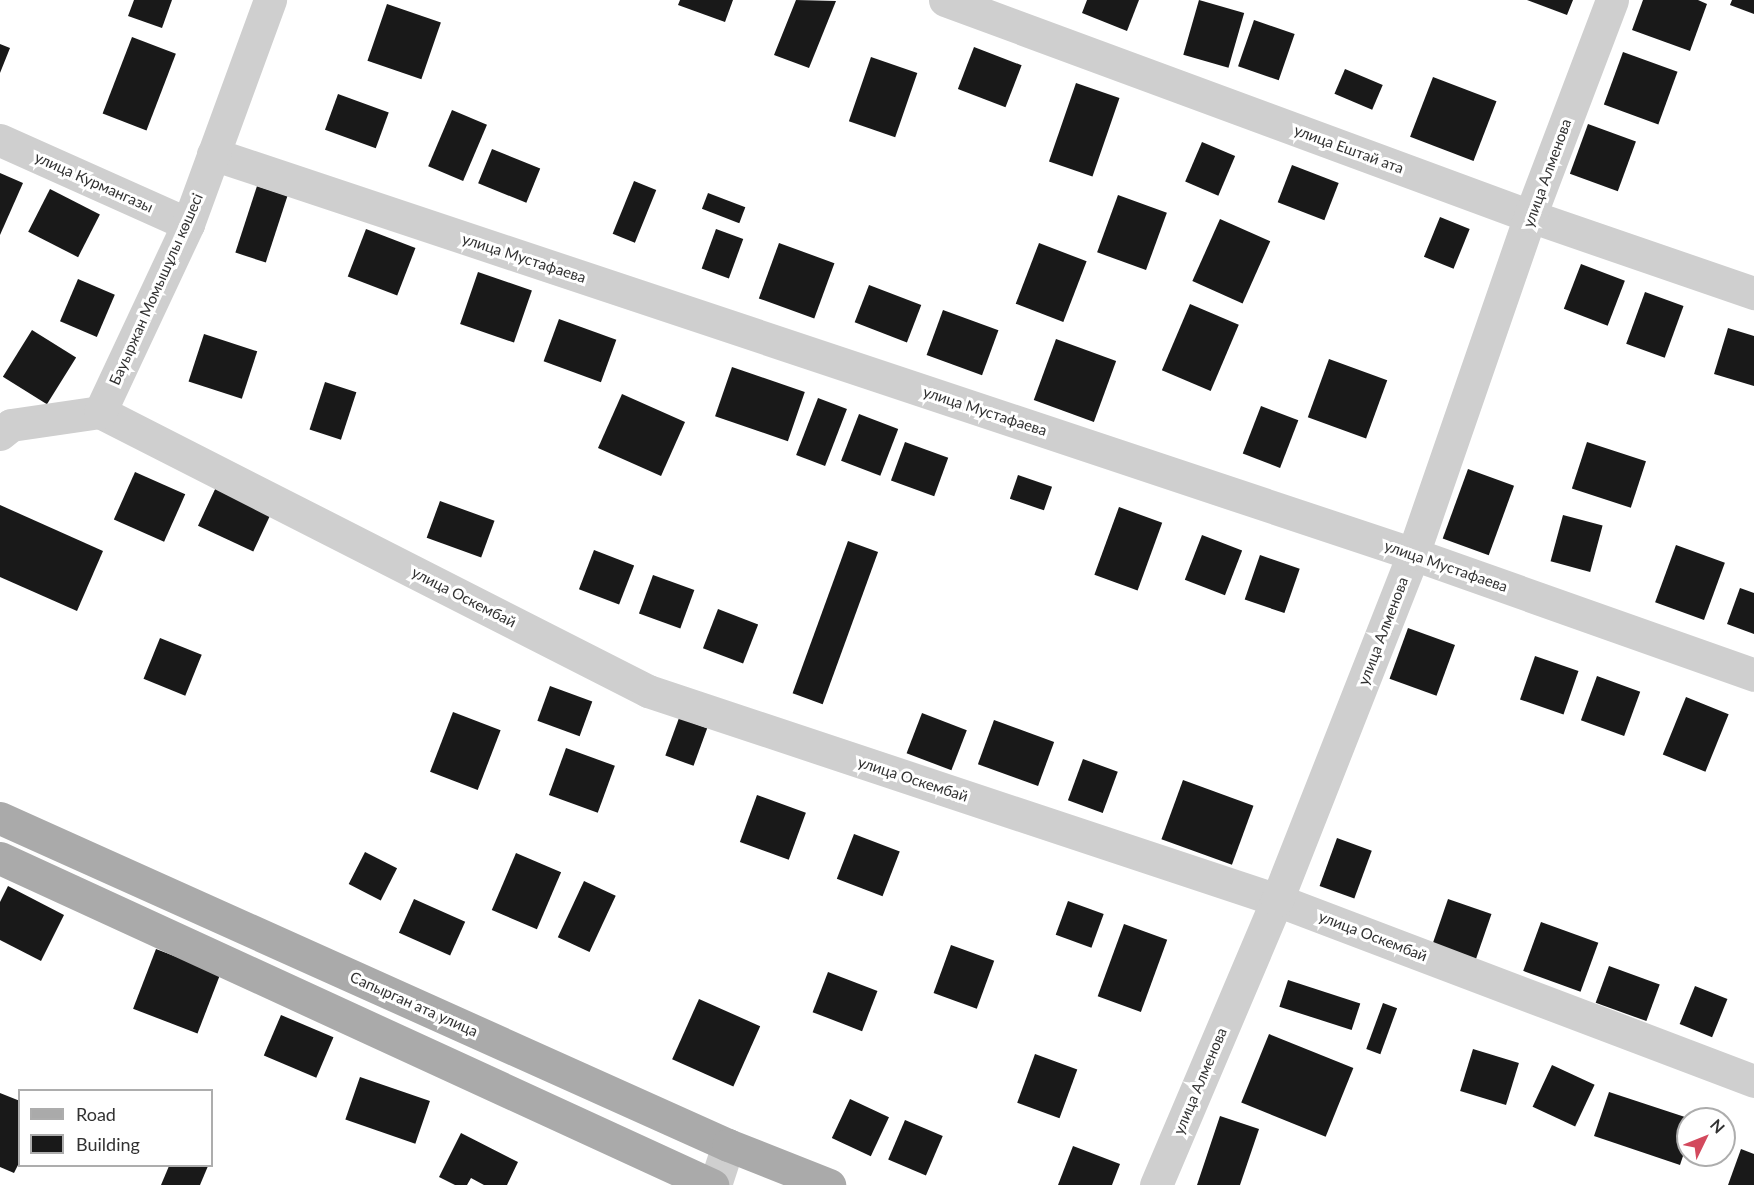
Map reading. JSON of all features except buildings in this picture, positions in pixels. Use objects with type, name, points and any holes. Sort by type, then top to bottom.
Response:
[{"type":"main road","name":"Сапырган ата улица","points":[[0,818],[728,1144],[830,1185]]},
{"type":"main road","points":[[0,858],[713,1185]]},
{"type":"street","name":"Бауыржан Момышұлы көшесі","points":[[100,412],[188,224],[270,0]]},
{"type":"street","name":"улица Ештай ата","points":[[945,0],[1530,216],[1754,293]]},
{"type":"street","name":"улица Алменова","points":[[1156,1185],[1277,900],[1413,554],[1530,216],[1612,0]]},
{"type":"street","name":"улица Курмангазы","points":[[0,140],[188,224]]},
{"type":"street","name":"улица Мустафаева","points":[[213,154],[1413,554],[1754,675]]},
{"type":"street","points":[[0,434],[11,425],[100,412]]},
{"type":"street","name":"улица Оскембай","points":[[100,412],[648,691],[1277,900],[1754,1081]]},
{"type":"street","points":[[713,1185],[728,1144]]}]
